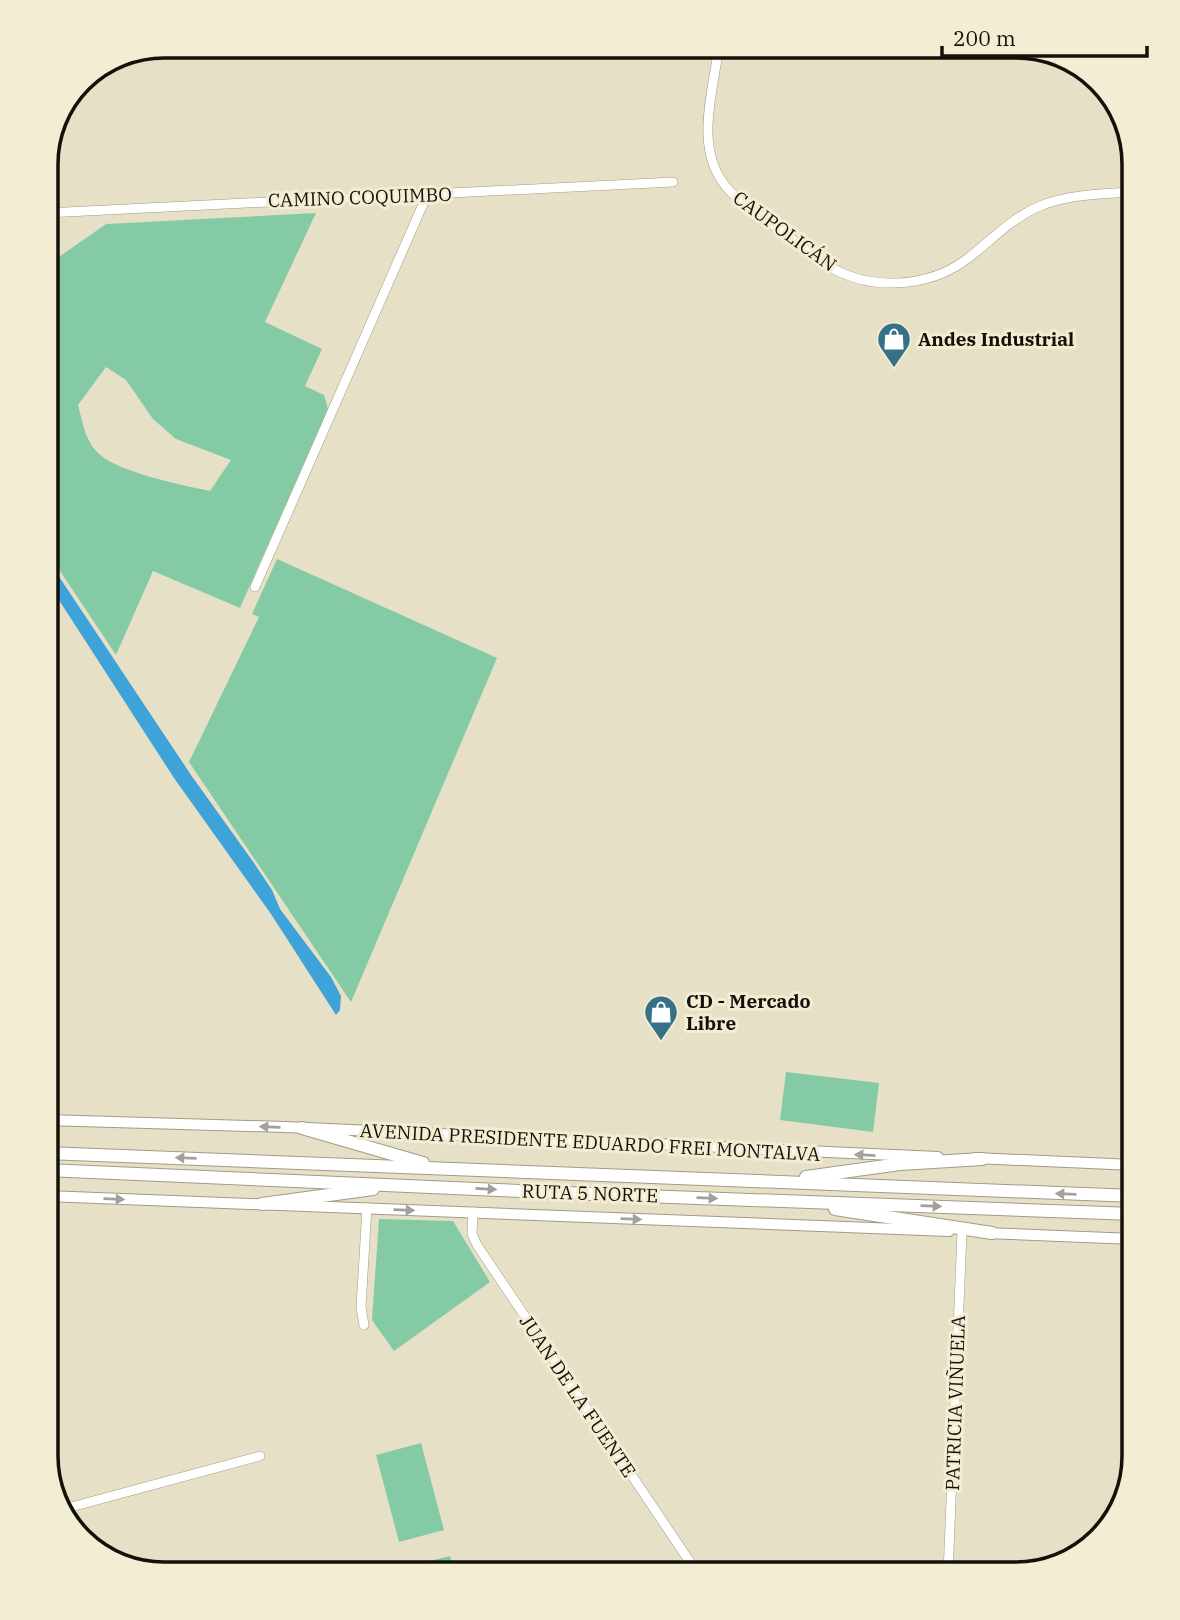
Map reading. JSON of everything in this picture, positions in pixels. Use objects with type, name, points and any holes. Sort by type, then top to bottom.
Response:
[{"type":"highway","points":[[302,1128],[450,1169]]},
{"type":"highway","name":"RUTA 5 NORTE","points":[[58,1153],[1122,1195]]},
{"type":"highway","points":[[771,1181],[900,1164],[982,1159]]},
{"type":"highway","name":"RUTA 5 NORTE","points":[[58,1171],[1122,1213]]},
{"type":"highway","points":[[262,1204],[394,1185]]},
{"type":"highway","points":[[790,1200],[992,1233]]},
{"type":"main road","name":"AVENIDA PRESIDENTE EDUARDO FREI MONTALVA","points":[[58,1120],[302,1128],[1122,1164]]},
{"type":"main road","points":[[58,1196],[1122,1238]]},
{"type":"street","name":"CAUPOLICÁN","points":[[718,58],[708,141],[716,172],[733,194],[750,207],[822,261],[855,277],[895,283],[931,277],[960,264],[1006,226],[1040,206],[1073,197],[1122,193]]},
{"type":"street","name":"CAMINO COQUIMBO","points":[[58,212],[673,182]]},
{"type":"street","points":[[254,587],[427,195]]},
{"type":"street","points":[[364,1325],[361,1307],[367,1208]]},
{"type":"street","name":"JUAN DE LA FUENTE","points":[[472,1212],[472,1234],[477,1245],[690,1562]]},
{"type":"street","name":"PATRICIA VIÑUELA","points":[[948,1562],[962,1232]]},
{"type":"street","points":[[71,1507],[260,1457]]},
{"type":"green space","points":[[316,213],[265,322],[322,349],[305,386],[324,395],[328,409],[240,608],[153,571],[116,655],[58,568],[58,258],[106,224]],"holes":[[[106,367],[126,380],[153,419],[176,439],[231,460],[210,491],[133,471],[105,459],[89,441],[78,405]]]},
{"type":"green space","points":[[277,559],[497,658],[351,1002],[189,762],[259,617],[252,614]]},
{"type":"green space","points":[[786,1072],[879,1083],[873,1132],[780,1120]]},
{"type":"green space","points":[[379,1219],[453,1221],[490,1282],[394,1351],[372,1320]]},
{"type":"green space","points":[[421,1443],[444,1530],[399,1542],[376,1455]]},
{"type":"green space","points":[[450,1556],[452,1562],[426,1562]]},
{"type":"water","points":[[58,575],[191,775],[272,890],[280,909],[331,977],[341,996],[340,1010],[336,1015],[271,914],[174,778],[58,599]]},
{"type":"place","name":"Andes Industrial","points":[[894,369]]},
{"type":"place","name":"CD - Mercado Libre","points":[[661,1042]]}]
